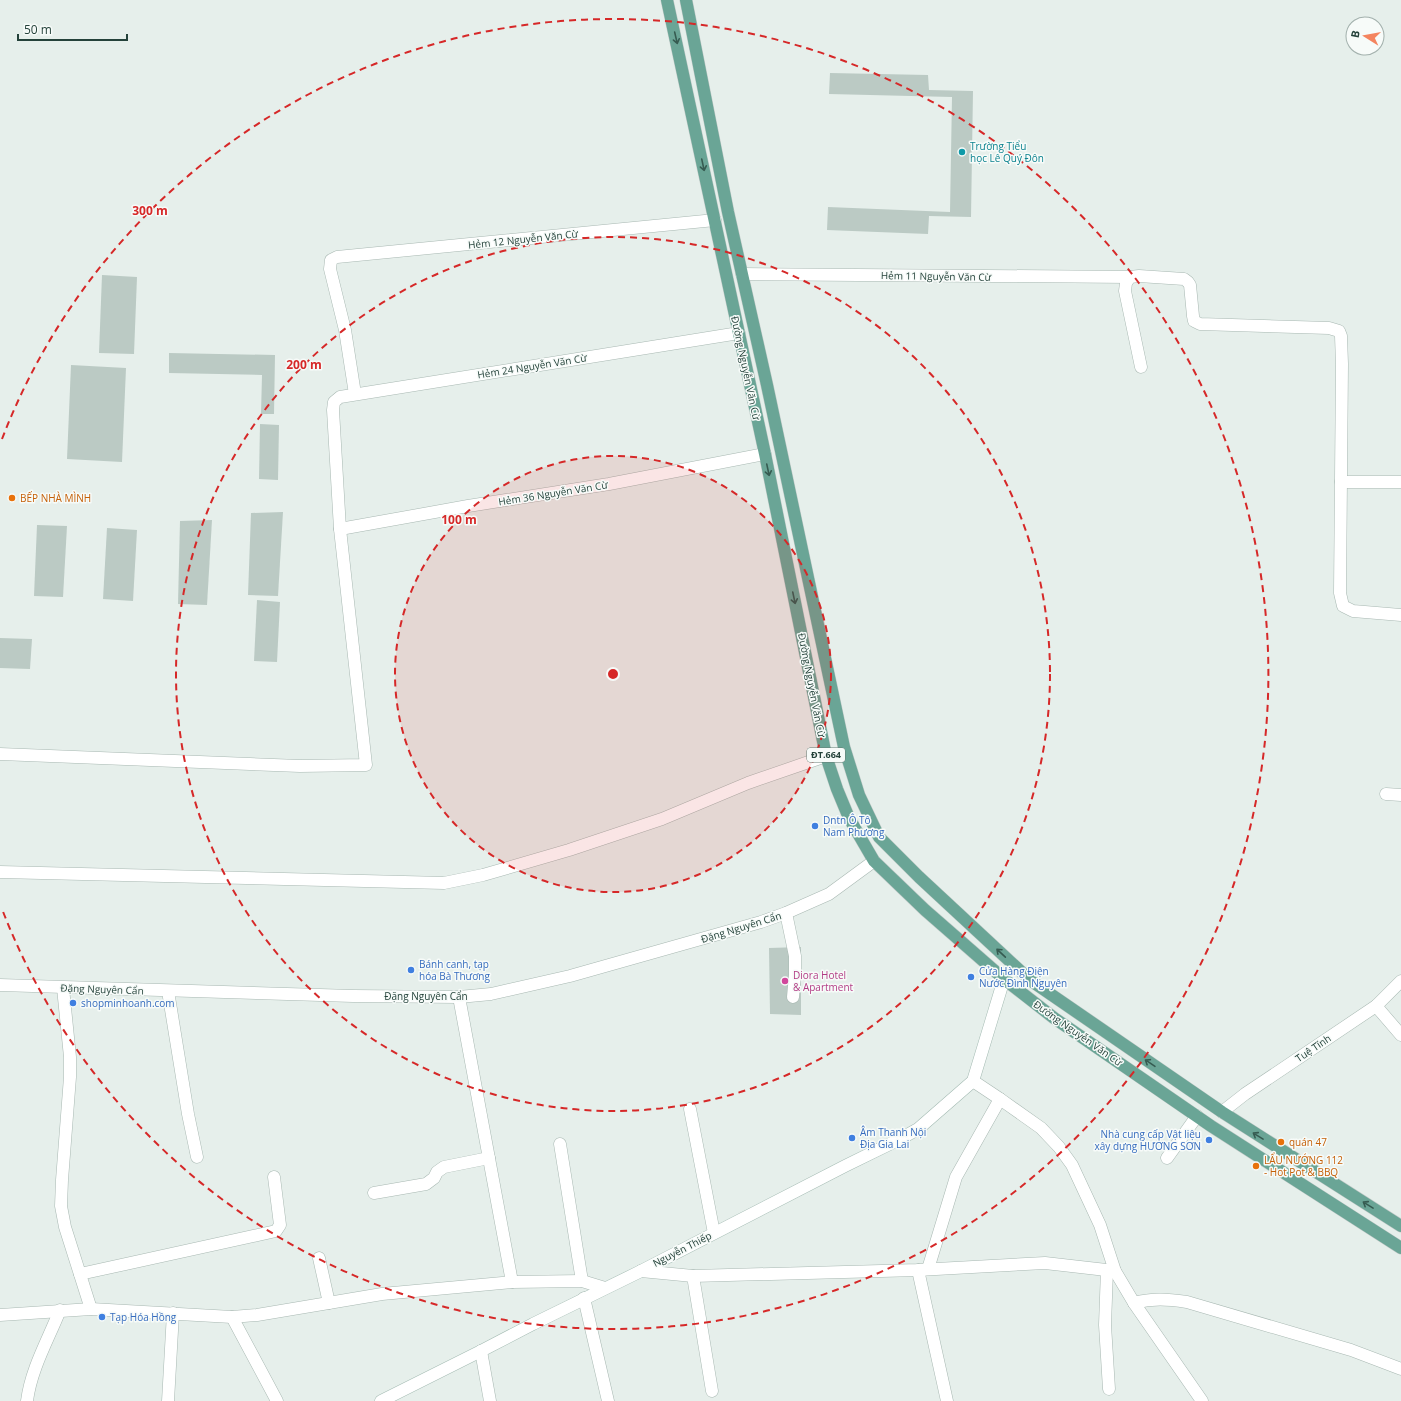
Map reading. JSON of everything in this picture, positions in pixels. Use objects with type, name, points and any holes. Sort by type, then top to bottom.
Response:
[{"type":"main road","name":"Đường Nguyễn Văn Cừ","points":[[667,0],[765,454],[826,756],[849,818],[874,861],[925,910],[1004,978],[1054,1018],[1211,1126],[1401,1248]]},
{"type":"main road","name":"Đường Nguyễn Văn Cừ","points":[[686,0],[728,212],[767,385],[844,747],[859,795],[880,838],[919,877],[1030,980],[1222,1112],[1401,1226]]},
{"type":"main road","points":[[727,277],[742,274]]},
{"type":"main road","points":[[806,653],[823,648]]},
{"type":"main road","points":[[1211,1126],[1222,1112]]},
{"type":"street","name":"Hẻm 12 Nguyễn Văn Cừ","points":[[354,394],[345,330],[330,269],[331,260],[338,257],[715,220]]},
{"type":"street","name":"Hẻm 11 Nguyễn Văn Cừ","points":[[742,274],[1130,278],[1139,276],[1176,279],[1184,280],[1190,285],[1194,321],[1200,324],[1329,328],[1339,331],[1341,336],[1342,364],[1341,482]]},
{"type":"street","points":[[1130,278],[1126,283],[1125,291],[1141,367]]},
{"type":"street","name":"Hẻm 24 Nguyễn Văn Cừ","points":[[340,529],[333,410],[334,402],[340,397],[739,333]]},
{"type":"street","name":"Hẻm 36 Nguyễn Văn Cừ","points":[[340,529],[468,506],[609,484],[765,454]]},
{"type":"street","points":[[1401,482],[1341,482],[1340,593],[1343,606],[1353,611],[1401,614]]},
{"type":"street","points":[[0,754],[300,766],[366,765],[340,529]]},
{"type":"street","points":[[0,872],[444,883],[483,875],[612,836],[662,819],[748,784],[826,756]]},
{"type":"street","points":[[1386,794],[1401,795]]},
{"type":"street","name":"Đặng Nguyên Cẩn","points":[[0,985],[168,991],[459,997],[491,994],[570,976],[761,922],[829,894],[874,861]]},
{"type":"street","points":[[786,913],[793,940],[795,956],[793,997]]},
{"type":"street","points":[[1004,978],[973,1081],[1041,1128],[1059,1147],[1072,1165],[1100,1225],[1111,1270],[1105,1325],[1109,1389]]},
{"type":"street","name":"Tuệ Tĩnh","points":[[1222,1112],[1245,1094],[1376,1006],[1401,981]]},
{"type":"street","points":[[63,988],[70,1057],[70,1077],[62,1180],[62,1206],[66,1227],[91,1309]]},
{"type":"street","points":[[168,991],[188,1114],[197,1157]]},
{"type":"street","points":[[459,997],[512,1282]]},
{"type":"street","points":[[1376,1006],[1401,1035]]},
{"type":"street","name":"Nguyễn Thiếp","points":[[381,1401],[481,1352],[584,1298],[641,1271],[900,1139],[918,1128],[973,1081]]},
{"type":"street","points":[[947,1401],[923,1270],[956,1177],[1000,1099]]},
{"type":"street","points":[[690,1109],[714,1233]]},
{"type":"street","points":[[1167,1158],[1197,1116]]},
{"type":"street","points":[[560,1144],[582,1281]]},
{"type":"street","points":[[374,1194],[426,1184],[444,1167],[489,1158]]},
{"type":"street","points":[[80,1274],[276,1231],[280,1226],[274,1178]]},
{"type":"street","points":[[319,1258],[329,1303]]},
{"type":"street","points":[[641,1271],[693,1276],[923,1270],[1045,1262],[1111,1270],[1202,1401]]},
{"type":"street","points":[[693,1276],[712,1391]]},
{"type":"street","points":[[0,1315],[91,1309],[232,1317],[257,1315],[382,1294],[512,1282],[582,1281],[605,1288]]},
{"type":"street","points":[[584,1298],[608,1401]]},
{"type":"street","points":[[1134,1303],[1149,1299],[1187,1302],[1352,1350],[1401,1369]]},
{"type":"street","points":[[27,1401],[34,1372],[60,1310]]},
{"type":"street","points":[[168,1401],[173,1313]]},
{"type":"street","points":[[232,1317],[277,1401]]},
{"type":"street","points":[[481,1352],[490,1401]]},
{"type":"building","name":"Trường Tiểu học Lê Quý Đôn","points":[[830,73],[928,75],[929,90],[973,91],[971,217],[929,216],[928,234],[827,230],[828,207],[950,212],[952,97],[829,94]]},
{"type":"building","points":[[102,275],[137,277],[134,354],[99,353]]},
{"type":"building","points":[[169,353],[275,355],[274,414],[261,414],[262,375],[169,373]]},
{"type":"building","points":[[71,365],[126,368],[122,462],[67,459]]},
{"type":"building","points":[[260,424],[279,425],[278,480],[259,479]]},
{"type":"building","points":[[283,512],[278,596],[248,595],[251,513]]},
{"type":"building","points":[[212,520],[207,605],[178,604],[180,521]]},
{"type":"building","points":[[37,525],[67,526],[63,597],[34,596]]},
{"type":"building","points":[[107,528],[137,530],[133,601],[103,599]]},
{"type":"building","points":[[257,600],[280,602],[277,662],[254,661]]},
{"type":"building","points":[[0,638],[32,639],[30,669],[0,668]]},
{"type":"building","name":"Diora Hotel & Apartment","points":[[801,947],[801,1015],[770,1014],[769,948]]},
{"type":"place","name":"Trường Tiểu học Lê Quý Đôn","points":[[962,152]]},
{"type":"place","name":"BẾP NHÀ MÌNH","points":[[12,498]]},
{"type":"place","name":"Dntn Ô Tô Nam Phương","points":[[815,826]]},
{"type":"place","name":"Bánh canh, tạp hóa Bà Thương","points":[[411,970]]},
{"type":"place","name":"Cửa Hàng Điện Nước Đình Nguyên","points":[[971,977]]},
{"type":"place","name":"Diora Hotel & Apartment","points":[[785,981]]},
{"type":"place","name":"shopminhoanh.com","points":[[73,1003]]},
{"type":"place","name":"Âm Thanh Nội Địa Gia Lai","points":[[852,1138]]},
{"type":"place","name":"Nhà cung cấp Vật liệu xây dựng HƯƠNG SƠN","points":[[1209,1140]]},
{"type":"place","name":"quán 47","points":[[1281,1142]]},
{"type":"place","name":"LẨU NƯỚNG 112 - Hot Pot & BBQ","points":[[1256,1166]]},
{"type":"place","name":"Tạp Hóa Hồng","points":[[102,1317]]}]
